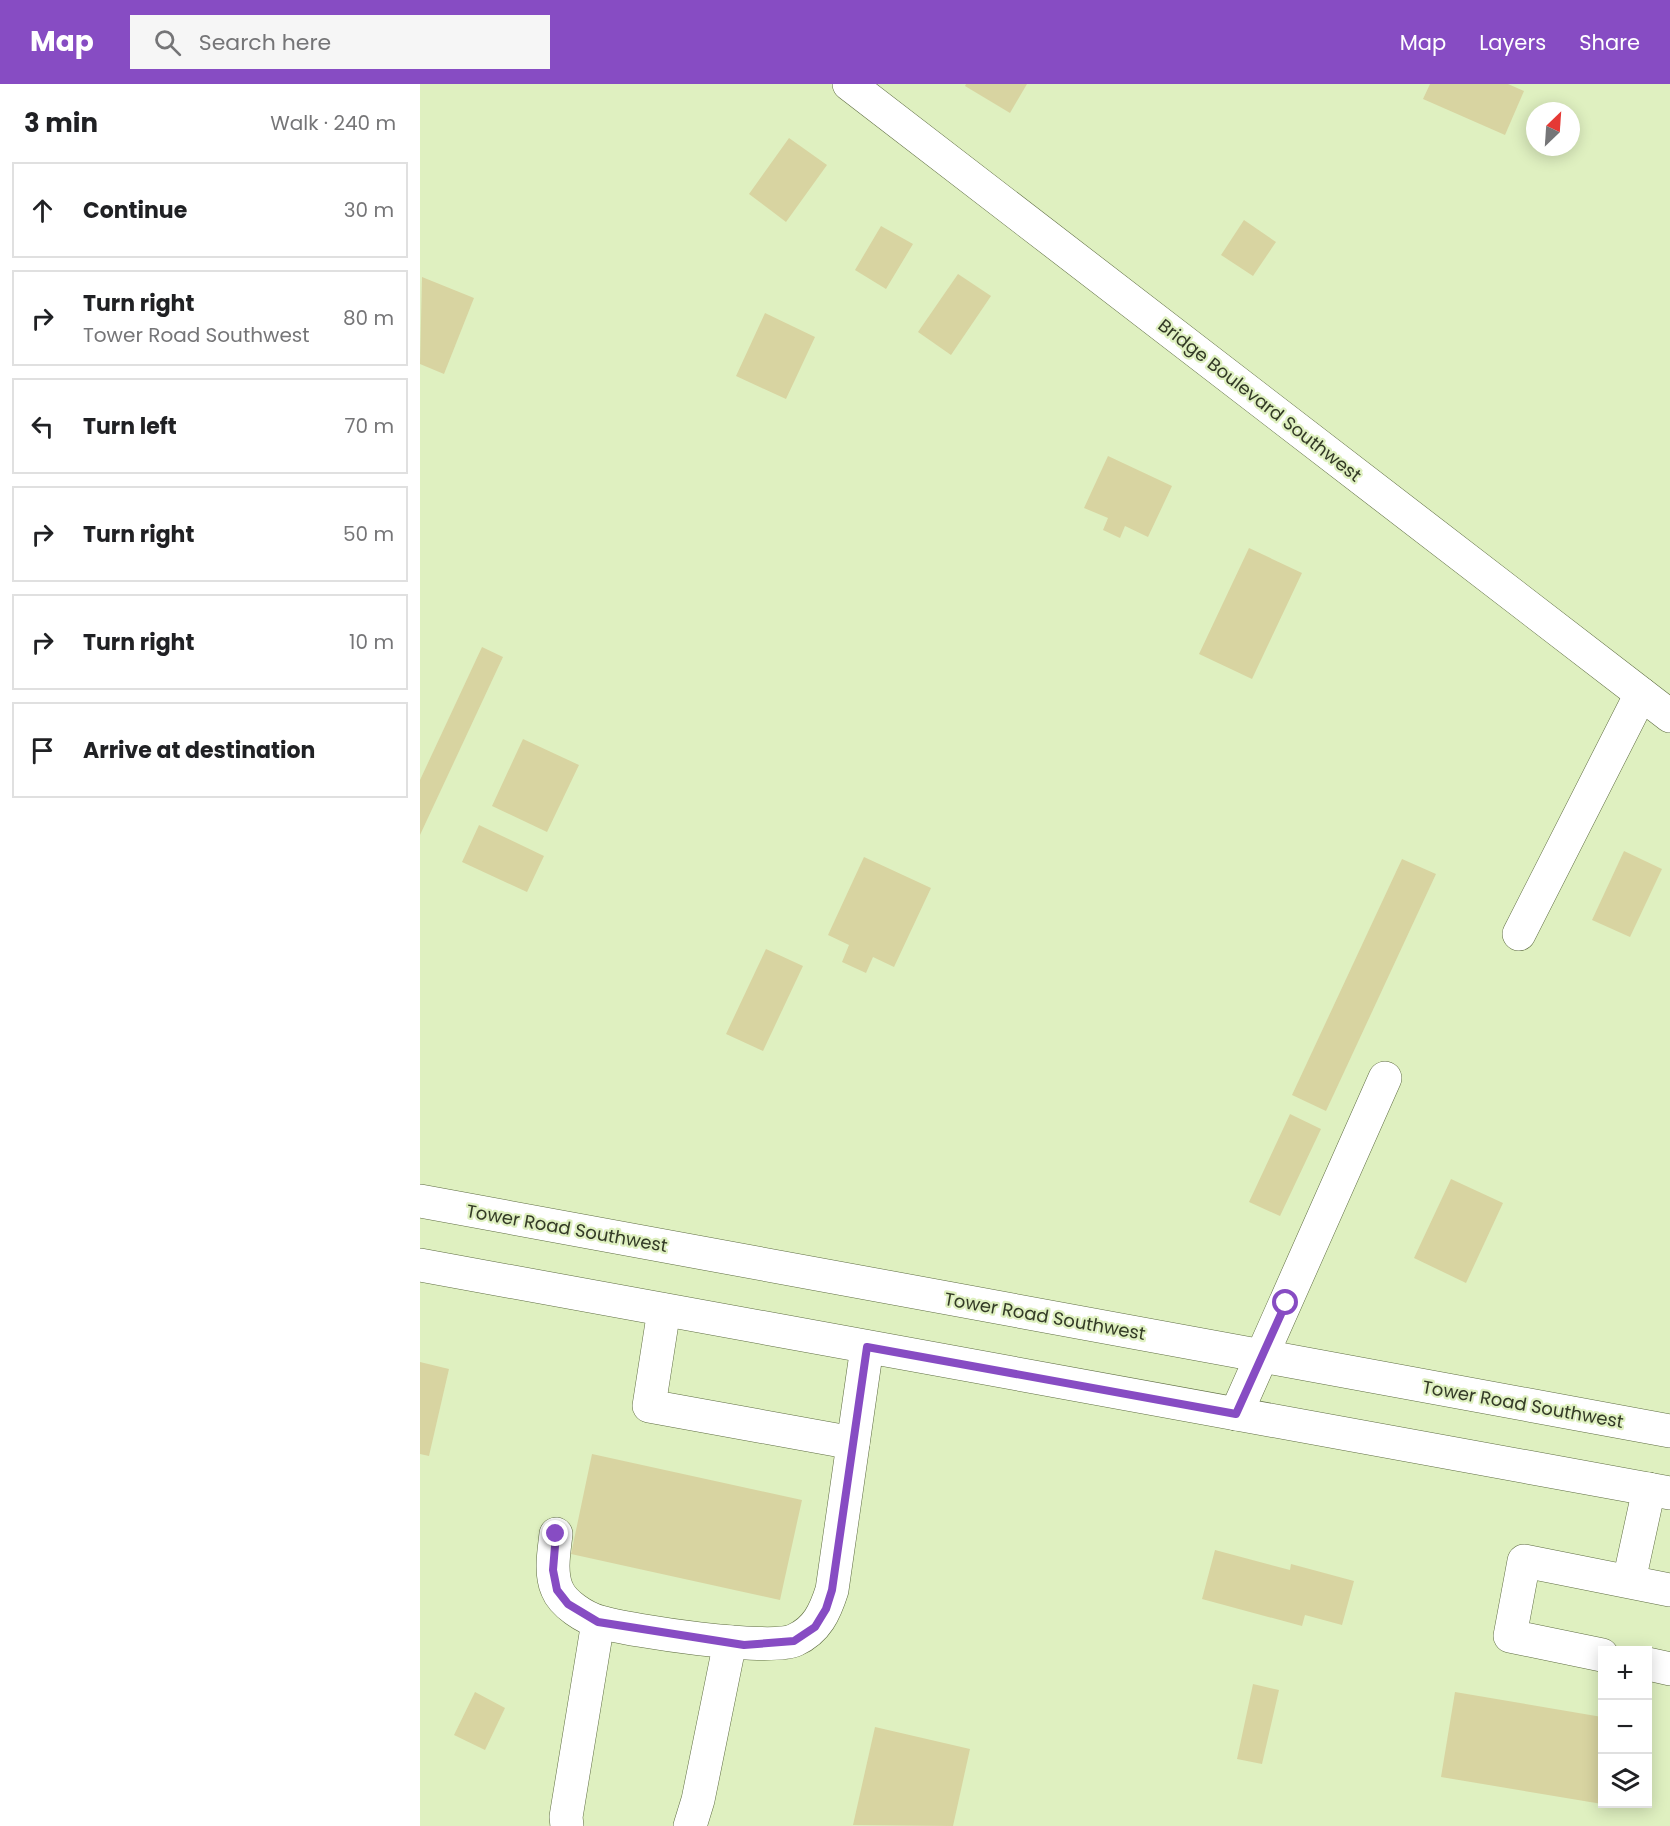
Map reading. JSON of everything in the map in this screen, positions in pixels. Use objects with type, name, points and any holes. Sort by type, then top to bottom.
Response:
[{"type":"main road","name":"Bridge Boulevard Southwest","points":[[849,84],[1670,716]]},
{"type":"main road","points":[[1520,934],[1641,694]]},
{"type":"main road","points":[[1236,1414],[1385,1078]]},
{"type":"main road","name":"Tower Road Southwest","points":[[420,1201],[1670,1431]]},
{"type":"main road","points":[[420,1265],[1659,1491],[1629,1581]]},
{"type":"main road","points":[[664,1310],[649,1406],[853,1443]]},
{"type":"main road","points":[[556,1534],[553,1570],[557,1590],[568,1604],[598,1622],[744,1645],[794,1641],[815,1627],[826,1609],[832,1590],[867,1347]]},
{"type":"main road","points":[[1598,1654],[1510,1636],[1524,1561],[1670,1590]]},
{"type":"main road","points":[[567,1826],[566,1817],[598,1622]]},
{"type":"main road","points":[[690,1826],[698,1800],[730,1642]]},
{"type":"main road","points":[[1652,1665],[1670,1669]]},
{"type":"building","points":[[966,84],[1027,84],[1010,113],[965,86]]},
{"type":"building","points":[[1430,84],[1508,84],[1524,91],[1505,135],[1423,99]]},
{"type":"building","points":[[789,138],[827,165],[786,222],[749,194]]},
{"type":"building","points":[[1244,220],[1276,242],[1253,276],[1221,255]]},
{"type":"building","points":[[881,226],[913,244],[886,289],[855,270]]},
{"type":"building","points":[[958,274],[991,296],[951,355],[918,332]]},
{"type":"building","points":[[422,277],[474,298],[444,374],[420,364]]},
{"type":"building","points":[[765,313],[815,337],[786,399],[736,376]]},
{"type":"building","points":[[1108,456],[1172,486],[1148,537],[1125,526],[1120,538],[1103,530],[1108,518],[1084,508]]},
{"type":"building","points":[[1249,548],[1302,573],[1252,679],[1199,654]]},
{"type":"building","points":[[482,647],[503,657],[420,835],[420,780]]},
{"type":"building","points":[[523,739],[579,765],[547,832],[492,806]]},
{"type":"building","points":[[479,825],[544,856],[527,892],[462,862]]},
{"type":"building","points":[[1624,851],[1662,869],[1630,937],[1592,920]]},
{"type":"building","points":[[864,857],[931,888],[894,967],[873,957],[866,973],[842,962],[849,945],[828,935]]},
{"type":"building","points":[[1402,859],[1436,874],[1326,1111],[1292,1095]]},
{"type":"building","points":[[766,949],[803,966],[763,1051],[726,1034]]},
{"type":"building","points":[[1290,1114],[1321,1129],[1280,1216],[1249,1202]]},
{"type":"building","points":[[1451,1179],[1503,1203],[1466,1283],[1414,1258]]},
{"type":"building","points":[[420,1362],[449,1369],[429,1456],[420,1454]]},
{"type":"building","points":[[592,1454],[802,1500],[780,1600],[571,1554]]},
{"type":"building","points":[[1215,1550],[1290,1570],[1291,1564],[1354,1581],[1342,1625],[1305,1615],[1302,1626],[1202,1599]]},
{"type":"building","points":[[1253,1684],[1279,1690],[1262,1764],[1237,1759]]},
{"type":"building","points":[[475,1692],[505,1708],[485,1750],[454,1735]]},
{"type":"building","points":[[1455,1692],[1598,1716],[1598,1803],[1441,1777]]},
{"type":"building","points":[[875,1727],[970,1749],[953,1826],[853,1825]]},
{"type":"route","points":[[556,1534],[553,1570],[557,1590],[568,1604],[598,1622],[744,1645],[794,1641],[815,1627],[826,1609],[832,1590],[867,1347],[1236,1414],[1286,1303]]}]
